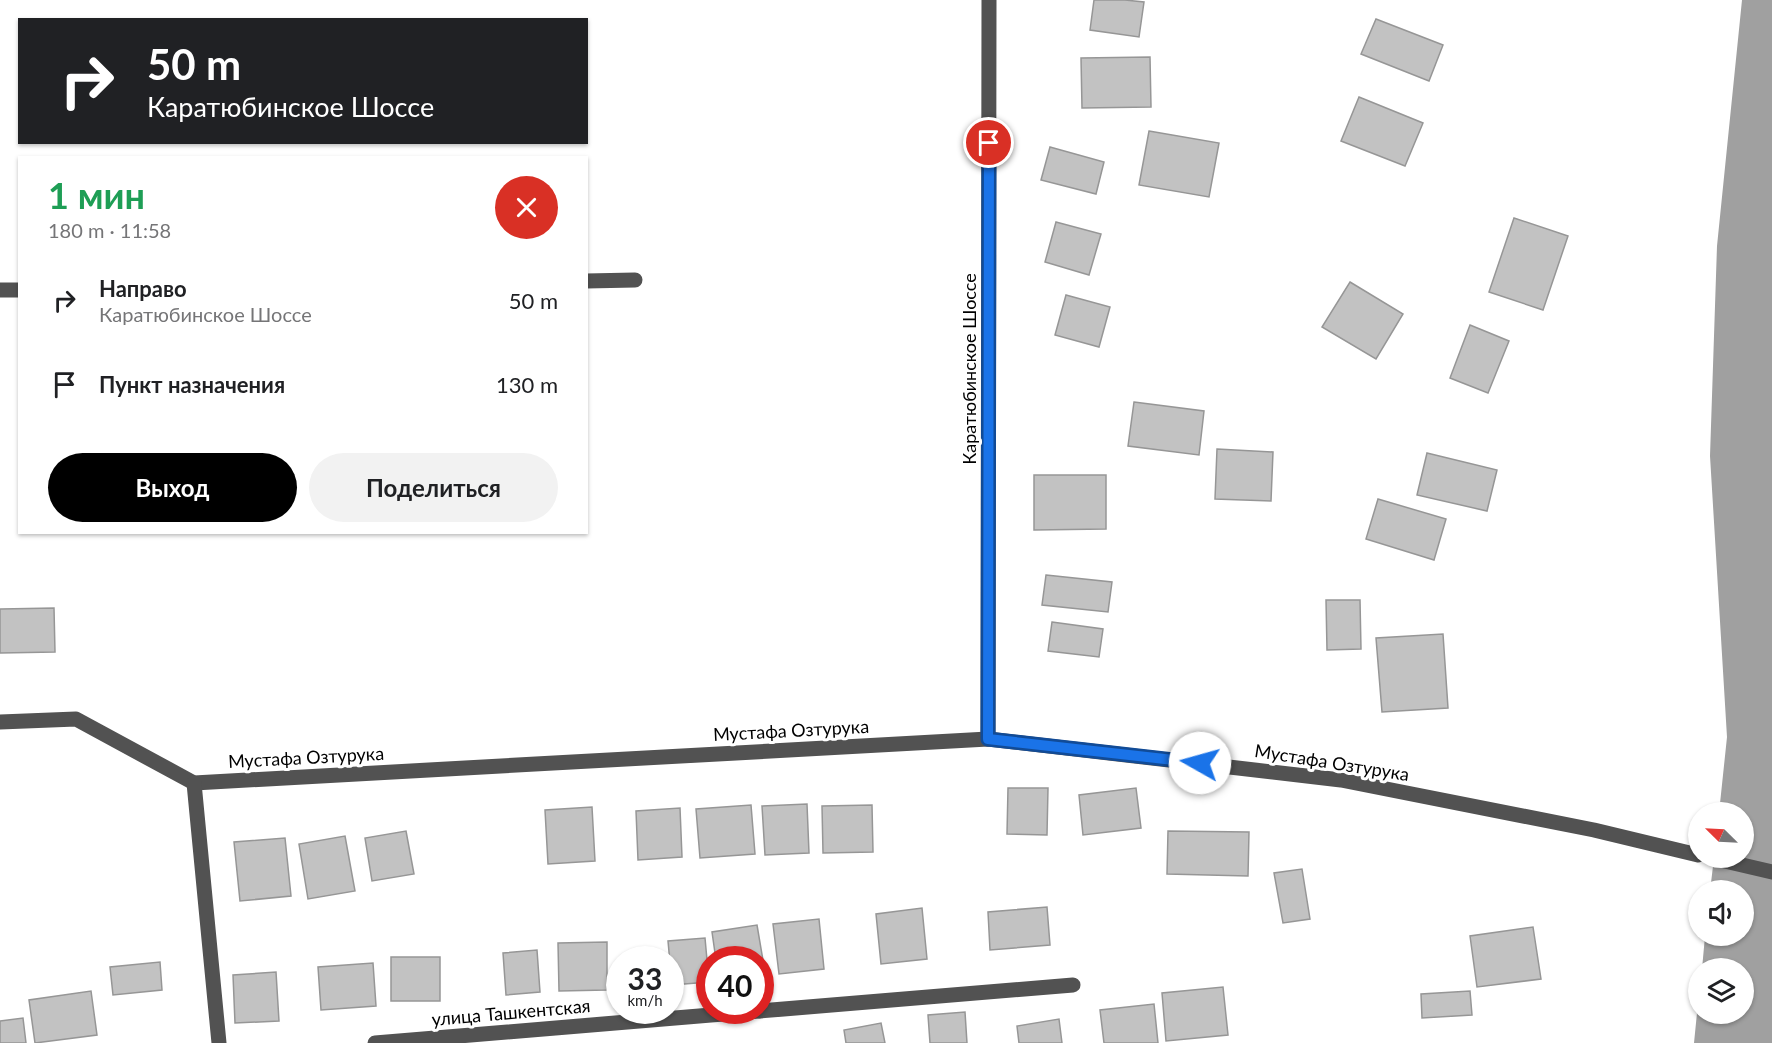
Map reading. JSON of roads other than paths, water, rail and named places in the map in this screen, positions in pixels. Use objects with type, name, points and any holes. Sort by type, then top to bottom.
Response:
[{"type":"street","name":"Каратюбинское Шоссе","points":[[988,739],[989,0]]},
{"type":"street","points":[[588,281],[635,280]]},
{"type":"street","points":[[0,290],[18,290]]},
{"type":"street","points":[[0,722],[76,718],[194,783],[219,1043]]},
{"type":"street","name":"Мустафа Озтурука","points":[[194,783],[988,739],[1341,780],[1594,830],[1688,853]]},
{"type":"street","points":[[1754,868],[1772,872]]},
{"type":"street","name":"улица Ташкентская","points":[[774,1010],[1073,985]]},
{"type":"street","name":"улица Ташкентская","points":[[375,1043],[696,1016]]}]
